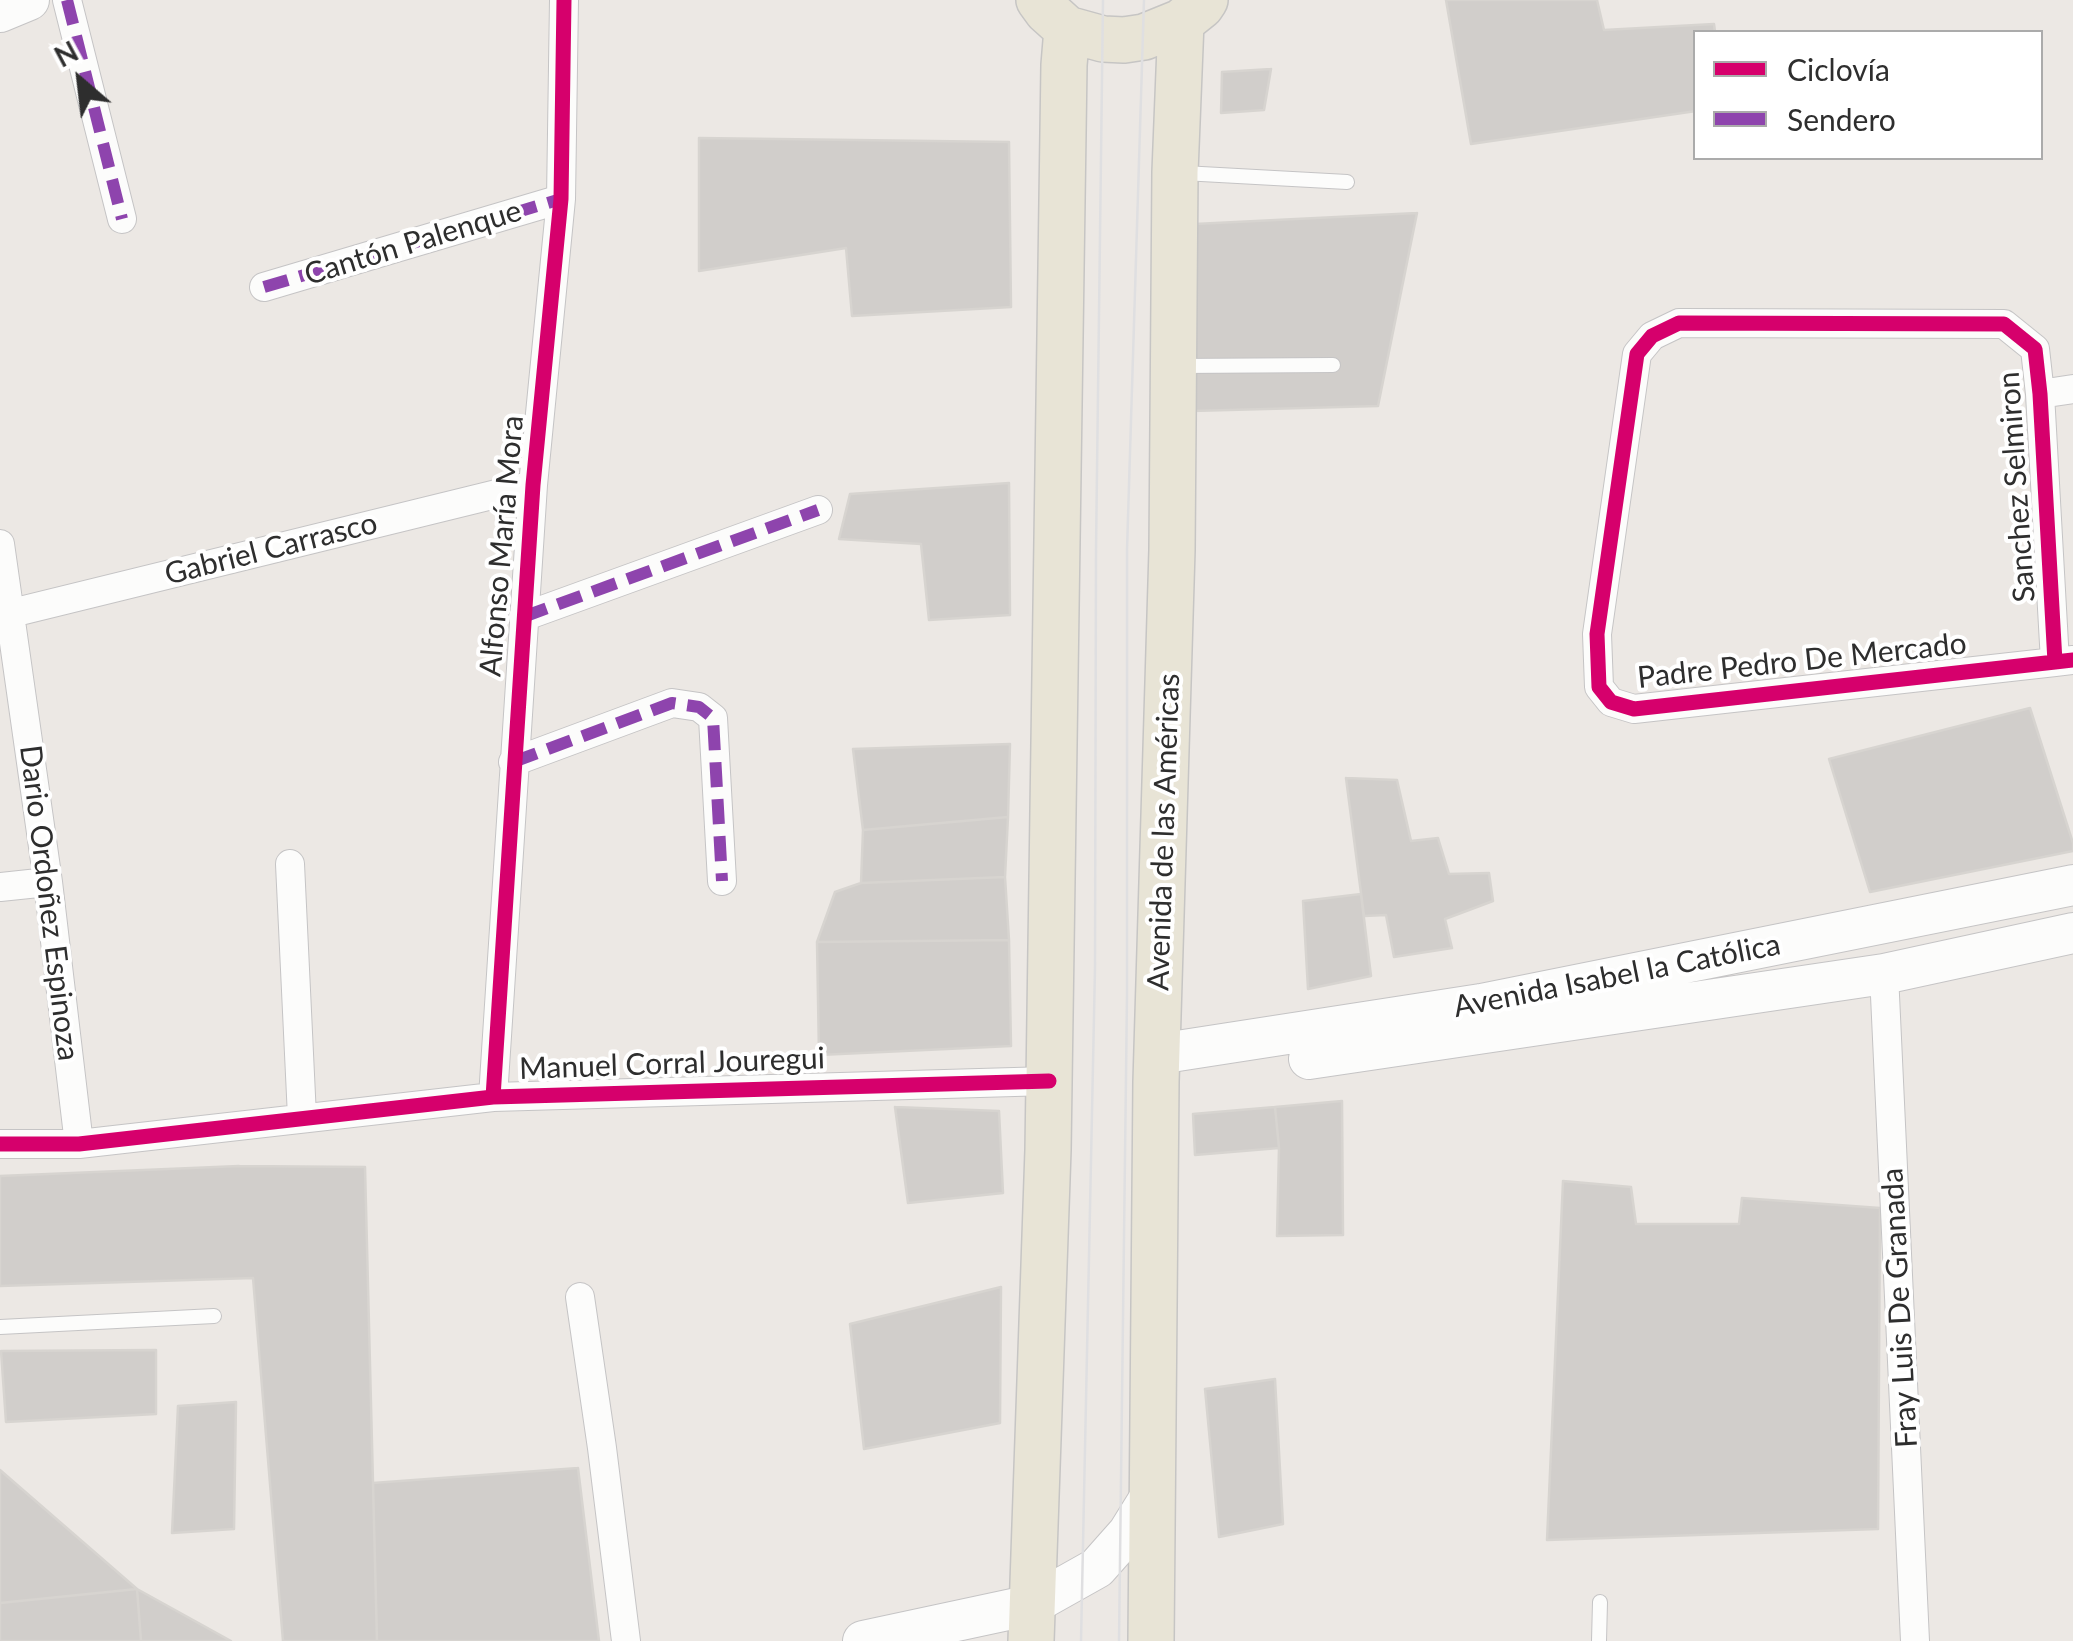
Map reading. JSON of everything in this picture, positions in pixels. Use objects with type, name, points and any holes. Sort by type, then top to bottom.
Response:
[{"type":"main road","points":[[0,12],[29,0]]},
{"type":"main road","name":"Avenida de las Américas","points":[[1053,14],[1102,40],[1124,40],[1144,37],[1193,11]]},
{"type":"main road","name":"Avenida de las Américas","points":[[1151,1641],[1157,1068],[1172,550],[1174,172],[1193,11]]},
{"type":"main road","name":"Avenida de las Américas","points":[[1031,1623],[1048,1150],[1064,64],[1053,14]]},
{"type":"main road","name":"Avenida Isabel la Católica","points":[[1157,1068],[2073,885]]},
{"type":"main road","name":"Avenida Isabel la Católica","points":[[1157,1068],[1884,974],[2073,933]]},
{"type":"main road","points":[[863,1641],[1031,1623],[1097,1568],[1128,1533],[1154,1492]]},
{"type":"street","points":[[66,0],[122,219]]},
{"type":"street","name":"Alfonso María Mora","points":[[493,1097],[523,617],[561,199],[564,0]]},
{"type":"street","name":"Cantón Palenque","points":[[264,287],[561,199]]},
{"type":"street","name":"Padre Pedro De Mercado","points":[[2004,324],[1679,323],[1652,336],[1638,354],[1598,634],[1599,688],[1611,702],[1634,709],[2064,661]]},
{"type":"street","name":"Sanchez Selmiron","points":[[2004,324],[2034,348],[2064,661]]},
{"type":"street","name":"Sanchez Selmiron","points":[[2040,394],[2073,389]]},
{"type":"street","name":"Gabriel Carrasco","points":[[5,615],[533,486]]},
{"type":"street","points":[[523,617],[818,510]]},
{"type":"street","name":"Dario Ordoñez Espinoza","points":[[0,544],[5,615],[48,882],[80,1144]]},
{"type":"street","points":[[513,762],[672,704],[698,706],[714,718],[722,881]]},
{"type":"street","points":[[290,864],[302,1117]]},
{"type":"street","points":[[0,887],[48,882]]},
{"type":"street","name":"Fray Luis De Granada","points":[[1884,974],[1915,1641]]},
{"type":"street","name":"Manuel Corral Jouregui","points":[[0,1144],[80,1144],[493,1097],[1049,1081]]},
{"type":"street","points":[[580,1297],[626,1641]]},
{"type":"lane","points":[[1174,172],[1347,182]]},
{"type":"lane","points":[[1173,366],[1334,365]]},
{"type":"lane","points":[[0,1327],[214,1316]]},
{"type":"lane","points":[[1600,1602],[1600,1641]]},
{"type":"building","points":[[1446,0],[1597,0],[1604,30],[1714,24],[1715,30],[1693,30],[1693,111],[1471,144]]},
{"type":"building","points":[[1271,69],[1264,110],[1221,113],[1222,72]]},
{"type":"building","points":[[699,138],[1009,142],[1011,307],[852,316],[846,248],[699,271]]},
{"type":"building","points":[[1417,213],[1378,406],[1192,411],[1195,224]]},
{"type":"building","points":[[1009,483],[1010,615],[929,620],[921,544],[839,539],[850,494]]},
{"type":"building","points":[[2030,708],[2073,851],[1870,892],[1829,759]]},
{"type":"building","points":[[1010,744],[1008,817],[863,830],[853,749]]},
{"type":"building","points":[[1346,778],[1397,780],[1411,841],[1438,838],[1449,874],[1489,873],[1493,901],[1445,919],[1452,948],[1394,957],[1386,915],[1364,916]]},
{"type":"building","points":[[1008,817],[1005,877],[861,883],[863,830]]},
{"type":"building","points":[[1005,877],[1009,940],[817,942],[835,892],[861,883]]},
{"type":"building","points":[[1361,894],[1371,976],[1308,989],[1303,901]]},
{"type":"building","points":[[1009,940],[1011,1046],[819,1055],[817,942]]},
{"type":"building","points":[[1342,1101],[1343,1235],[1277,1236],[1279,1148],[1275,1107]]},
{"type":"building","points":[[895,1107],[999,1111],[1003,1193],[908,1203]]},
{"type":"building","points":[[1275,1107],[1279,1148],[1195,1155],[1193,1114]]},
{"type":"building","points":[[239,1166],[365,1167],[377,1641],[283,1641],[253,1278],[0,1286],[0,1176]]},
{"type":"building","points":[[1563,1181],[1631,1187],[1636,1224],[1739,1224],[1742,1198],[1880,1208],[1878,1529],[1547,1540]]},
{"type":"building","points":[[1001,1287],[1000,1423],[864,1449],[850,1324]]},
{"type":"building","points":[[156,1350],[156,1414],[6,1422],[1,1351]]},
{"type":"building","points":[[1275,1379],[1283,1524],[1219,1537],[1205,1389]]},
{"type":"building","points":[[236,1402],[234,1529],[172,1533],[178,1406]]},
{"type":"building","points":[[578,1468],[599,1641],[377,1641],[373,1483]]},
{"type":"building","points":[[0,1470],[137,1589],[0,1603]]},
{"type":"building","points":[[137,1589],[141,1641],[0,1641],[0,1603]]},
{"type":"building","points":[[137,1589],[231,1641],[141,1641]]},
{"type":"tram line","points":[[1081,1641],[1095,968],[1103,0]]},
{"type":"tram line","points":[[1119,1641],[1127,995],[1127,550],[1144,0]]},
{"type":"marked path","points":[[67,0],[122,219]]},
{"type":"marked path","points":[[264,287],[561,199]]},
{"type":"marked path","points":[[523,617],[818,510]]},
{"type":"marked path","points":[[513,762],[672,703],[699,707],[713,718],[722,881]]},
{"type":"cycle path","points":[[493,1097],[533,485],[561,199],[564,0]]},
{"type":"cycle path","points":[[2055,662],[2035,349],[2004,324],[1679,323],[1652,336],[1637,354],[1597,634],[1599,687],[1611,702],[1634,709],[2073,660]]},
{"type":"cycle path","points":[[0,1144],[79,1144],[493,1097],[1049,1081]]}]
